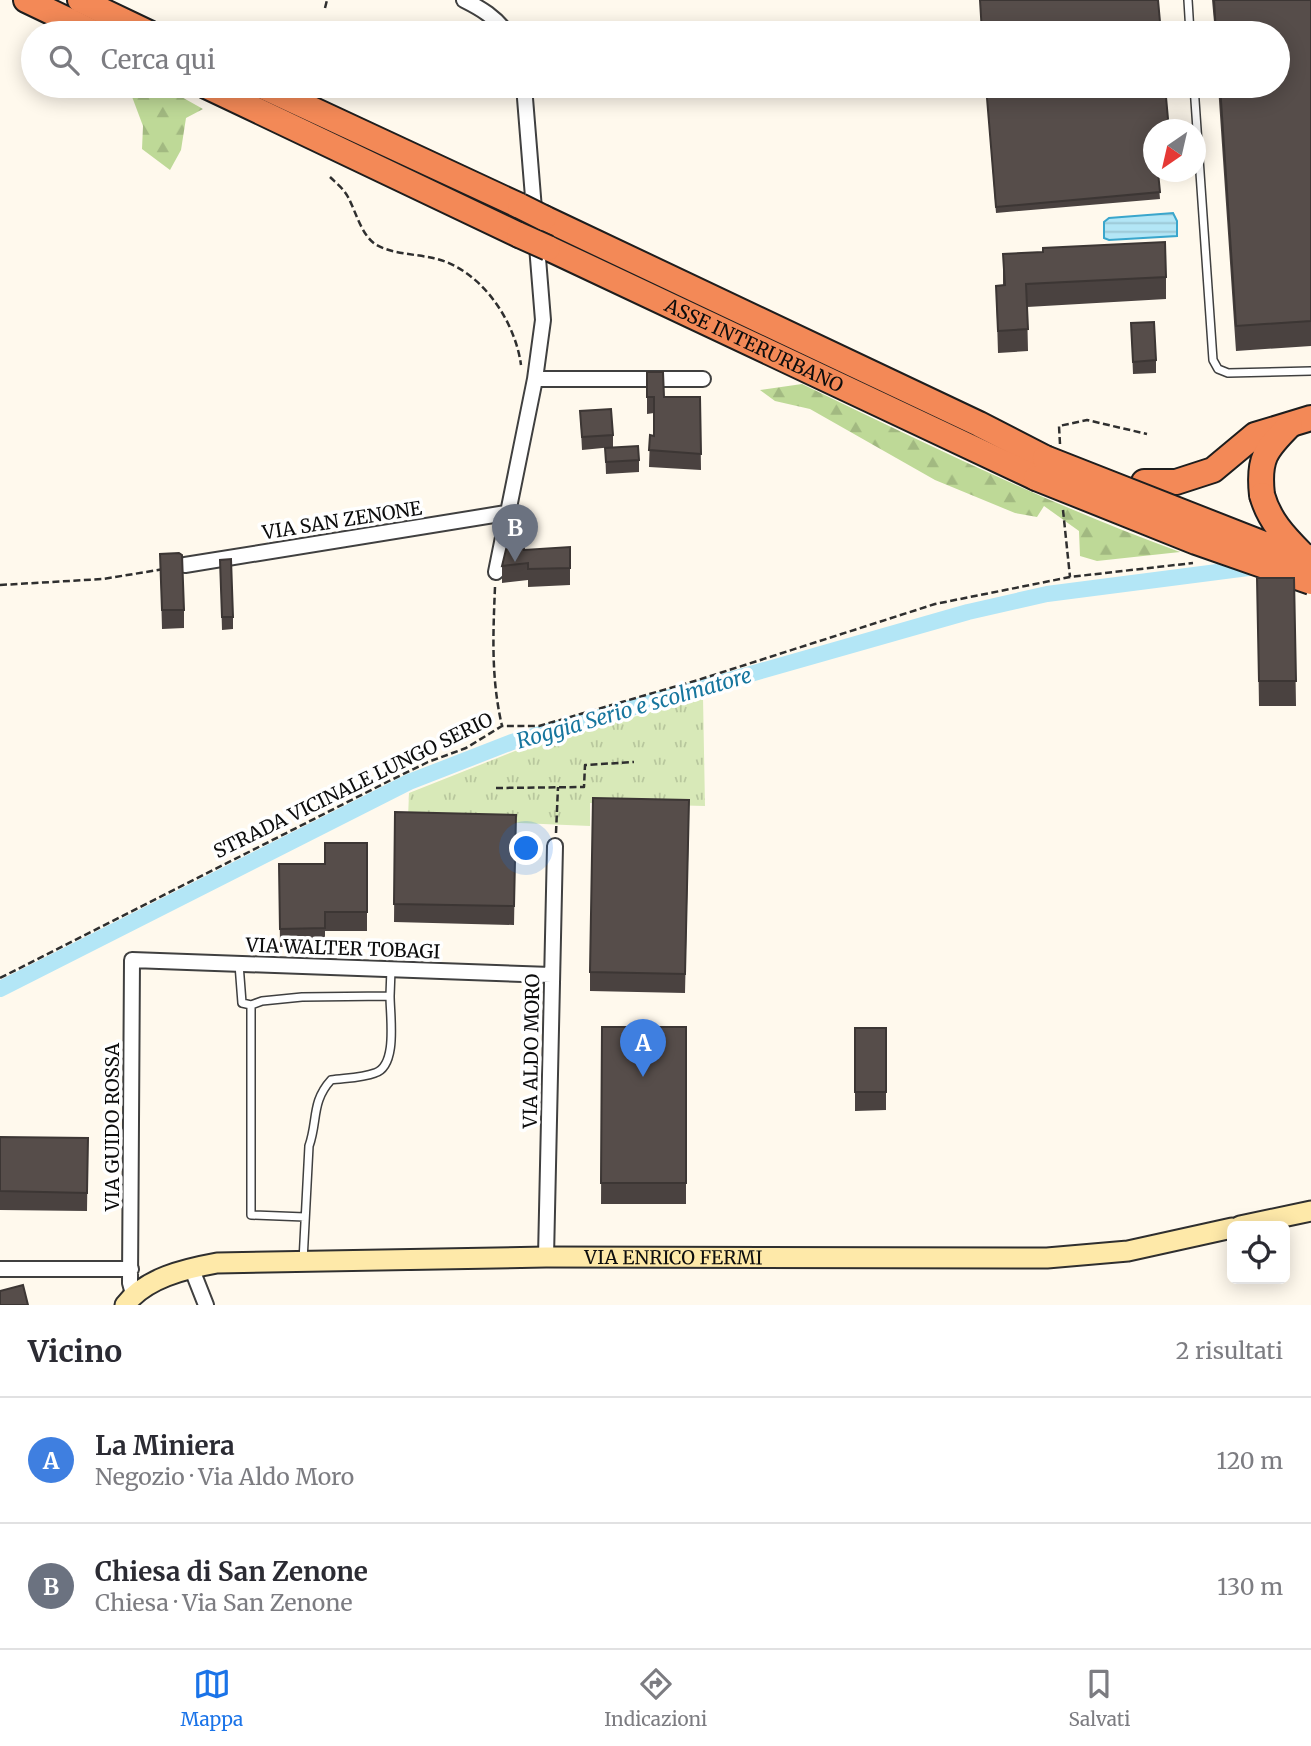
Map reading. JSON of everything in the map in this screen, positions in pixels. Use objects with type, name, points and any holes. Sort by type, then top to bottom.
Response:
[{"type":"highway","points":[[26,0],[70,21]]},
{"type":"highway","points":[[80,0],[124,21]]},
{"type":"highway","name":"ASSE INTERURBANO","points":[[231,98],[519,235],[1041,468],[1196,542],[1311,569]]},
{"type":"highway","name":"ASSE INTERURBANO","points":[[288,98],[979,424],[1041,468]]},
{"type":"highway","points":[[1041,468],[1111,471],[1144,482],[1176,482],[1213,470],[1255,435],[1301,422]]},
{"type":"highway","points":[[1301,422],[1271,444],[1259,469],[1266,510],[1283,536],[1311,569]]},
{"type":"street","points":[[464,0],[483,9],[498,21]]},
{"type":"street","points":[[496,572],[535,379],[543,320],[525,98]]},
{"type":"street","points":[[535,379],[703,379]]},
{"type":"street","name":"VIA SAN ZENONE","points":[[185,565],[506,513]]},
{"type":"street","name":"VIA ALDO MORO","points":[[546,1257],[555,846]]},
{"type":"street","name":"VIA WALTER TOBAGI","points":[[132,960],[551,975]]},
{"type":"street","name":"VIA GUIDO ROSSA","points":[[129,1299],[132,960]]},
{"type":"street","points":[[1262,1221],[1311,1210]]},
{"type":"street","name":"VIA ENRICO FERMI","points":[[129,1299],[164,1277],[191,1267],[217,1263],[546,1257],[1047,1258],[1128,1251],[1227,1229]]},
{"type":"street","points":[[191,1267],[206,1305]]},
{"type":"street","points":[[0,1269],[131,1269]]},
{"type":"lane","points":[[1188,0],[1189,21]]},
{"type":"lane","points":[[1195,98],[1213,360],[1218,369],[1228,373],[1311,371]]},
{"type":"lane","points":[[239,964],[242,1003],[251,1005],[262,1001],[302,997],[390,996]]},
{"type":"lane","points":[[302,1261],[309,1146],[318,1098],[331,1080],[377,1073],[388,1062],[391,1051],[391,969]]},
{"type":"lane","points":[[251,1005],[251,1215],[305,1217]]},
{"type":"path","points":[[326,8],[327,0]]},
{"type":"path","points":[[330,177],[347,194],[364,230],[375,243],[393,251],[437,258],[460,268],[477,281],[493,300],[516,338],[523,377],[531,398]]},
{"type":"path","name":"STRADA VICINALE LUNGO SERIO","points":[[0,978],[377,787],[428,762],[466,748],[502,726],[539,726],[698,680],[935,604],[1070,577],[1204,561]]},
{"type":"path","points":[[0,585],[103,579],[185,565]]},
{"type":"path","points":[[496,572],[492,656],[495,692],[502,726]]},
{"type":"path","points":[[496,788],[584,787],[585,765],[634,762]]},
{"type":"path","points":[[555,846],[558,787]]},
{"type":"green space","points":[[132,98],[183,98],[203,109],[186,118],[181,150],[170,170],[142,149],[143,126]]},
{"type":"green space","points":[[802,384],[1036,494],[1180,552],[1097,561],[1080,556],[1079,531],[1044,506],[1037,517],[1015,513],[935,480],[810,409],[775,401],[760,390]]},
{"type":"green space","points":[[703,697],[705,806],[590,803],[590,826],[408,818],[409,793],[515,751]]},
{"type":"water","points":[[1173,213],[1177,221],[1177,236],[1109,240],[1104,238],[1104,222],[1109,218]]},
{"type":"building","points":[[980,0],[1158,0],[1160,21],[981,21]]},
{"type":"building","points":[[1214,0],[1311,0],[1311,321],[1236,326],[1221,98],[1290,98],[1290,21],[1215,21]]},
{"type":"building","points":[[987,98],[1166,98],[1168,119],[1143,119],[1143,182],[1159,182],[1160,192],[996,207]]},
{"type":"building","points":[[1165,242],[1166,277],[1026,284],[1028,329],[998,331],[996,286],[1005,285],[1003,254],[1043,252],[1043,248]]},
{"type":"building","points":[[1154,322],[1156,360],[1133,362],[1131,323]]},
{"type":"building","points":[[647,372],[663,372],[664,397],[700,397],[701,454],[649,450],[650,435],[654,436],[654,397],[647,397]]},
{"type":"building","points":[[611,409],[613,435],[582,437],[580,411]]},
{"type":"building","points":[[638,446],[639,460],[606,462],[605,448]]},
{"type":"building","points":[[523,536],[524,550],[570,547],[570,568],[528,569],[528,563],[502,566],[509,537]]},
{"type":"building","points":[[160,554],[182,555],[184,610],[162,610]]},
{"type":"building","points":[[231,559],[233,617],[222,617],[220,560]]},
{"type":"building","points":[[1257,578],[1294,578],[1296,681],[1259,681]]},
{"type":"building","points":[[593,798],[689,800],[685,974],[590,972]]},
{"type":"building","points":[[395,812],[516,815],[514,906],[394,904]]},
{"type":"building","points":[[325,843],[367,843],[367,912],[325,912],[325,928],[280,929],[279,864],[325,864]]},
{"type":"building","points":[[602,1027],[686,1027],[686,1183],[601,1183]]},
{"type":"building","points":[[855,1028],[886,1028],[886,1092],[855,1092]]},
{"type":"building","points":[[0,1137],[88,1138],[87,1193],[0,1191]]},
{"type":"building","points":[[23,1285],[28,1305],[0,1305],[0,1291]]},
{"type":"waterway","name":"Roggia Serio e scolmatore","points":[[0,989],[409,782],[512,742],[968,612],[1047,594],[1256,567]]},
{"type":"place","name":"Chiesa di San Zenone","points":[[515,562]]},
{"type":"place","name":"La Miniera","points":[[643,1077]]}]
